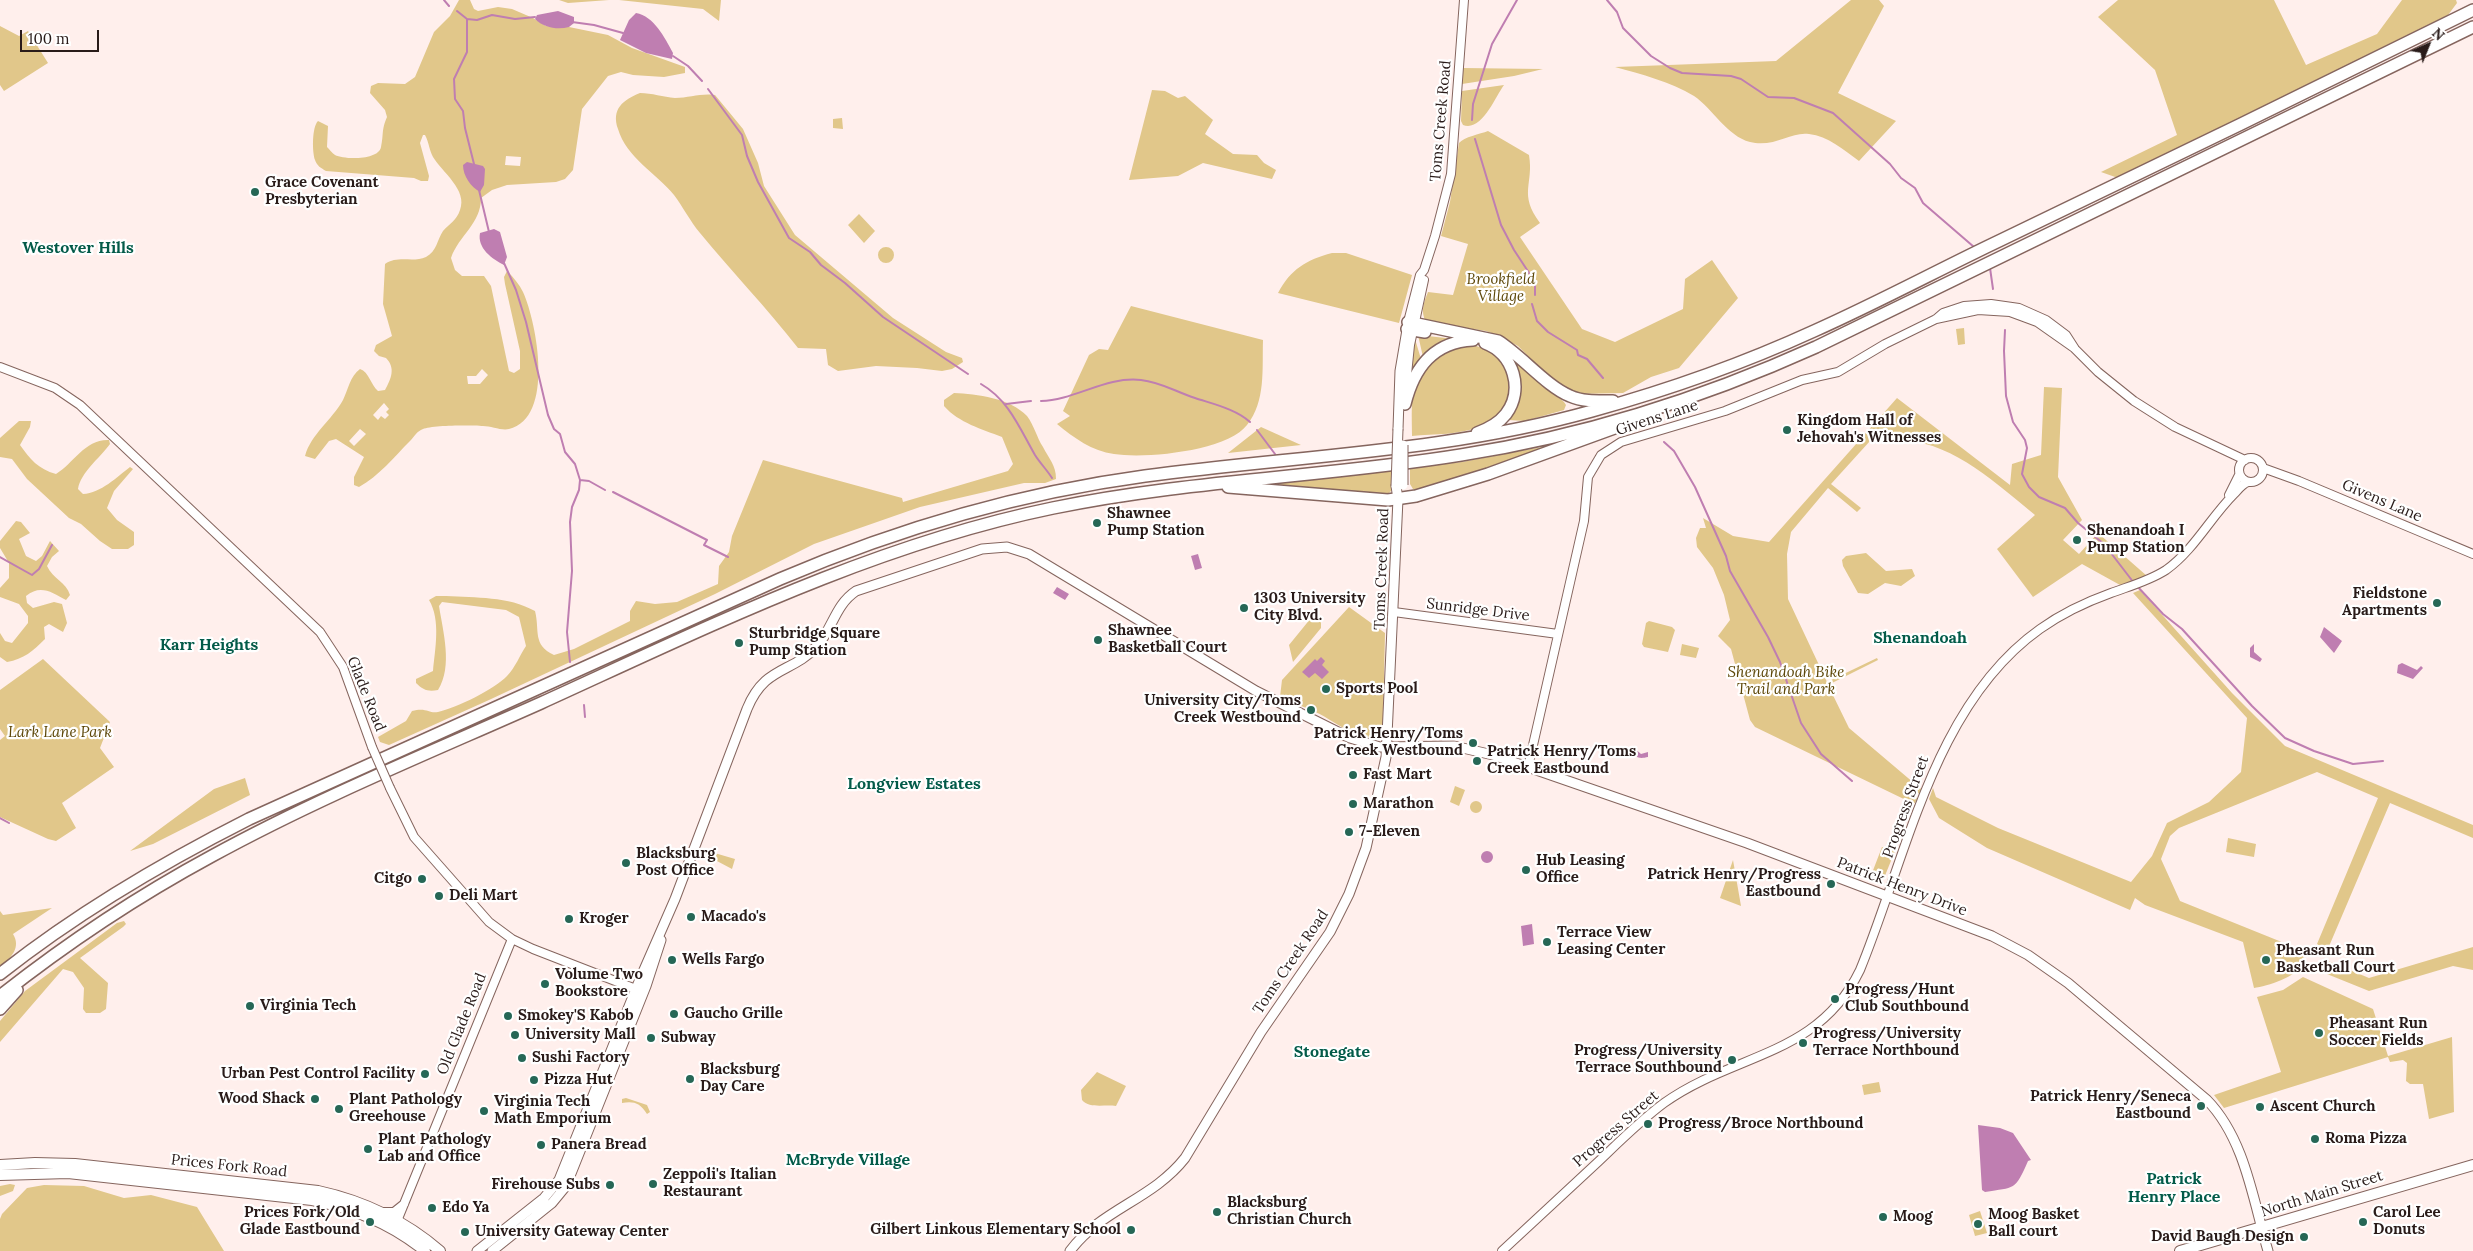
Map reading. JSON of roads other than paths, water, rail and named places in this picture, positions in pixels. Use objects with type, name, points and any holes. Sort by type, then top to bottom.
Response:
[{"type":"highway","points":[[0,974],[56,933],[119,891],[193,848],[249,819],[772,582],[851,550],[966,513],[1032,496],[1145,476],[1459,440],[1560,419],[1632,399],[1710,374],[1810,333],[2473,10]]},
{"type":"highway","points":[[0,996],[32,971],[145,894],[256,833],[805,585],[896,551],[1004,519],[1086,502],[1202,485],[1394,465],[1461,455],[1573,432],[1662,407],[1738,380],[1816,347],[2473,27]]},
{"type":"highway","points":[[1411,326],[1498,341],[1571,397],[1589,401],[1632,399]]},
{"type":"highway","points":[[1411,326],[1488,344],[1507,359],[1513,371],[1515,394],[1505,416],[1496,424],[1459,440]]},
{"type":"highway","points":[[1404,404],[1413,379],[1429,357],[1446,346],[1473,340]]},
{"type":"highway","points":[[1202,485],[1306,495],[1398,498],[1416,496],[1525,462],[1630,422],[1662,407]]},
{"type":"highway","points":[[0,1009],[32,971]]},
{"type":"main road","name":"Toms Creek Road","points":[[1070,1251],[1092,1227],[1154,1189],[1178,1167],[1194,1146],[1261,1032],[1320,950],[1349,894],[1366,848],[1376,808],[1387,748],[1401,429],[1400,371],[1411,326]]},
{"type":"main road","name":"Toms Creek Road","points":[[1401,429],[1404,404]]},
{"type":"main road","name":"Patrick Henry Drive","points":[[640,991],[659,948],[664,926],[708,817],[747,709],[764,682],[814,650],[825,635],[841,604],[856,591],[982,549],[1007,547],[1029,554],[1256,691],[1350,738],[1387,748],[1461,747],[1528,767],[1747,843],[1992,936],[2040,963],[2068,983],[2207,1100],[2232,1134],[2268,1251]]},
{"type":"main road","points":[[477,1251],[544,1198],[559,1180],[640,991]]},
{"type":"main road","points":[[492,1251],[552,1203],[566,1186],[640,991]]},
{"type":"main road","name":"Prices Fork Road","points":[[0,1165],[35,1163],[75,1164],[307,1189],[346,1198],[383,1212],[425,1251]]},
{"type":"main road","name":"North Main Street","points":[[2180,1251],[2473,1165]]},
{"type":"main road","name":"Prices Fork Road","points":[[0,1175],[68,1173],[312,1200],[357,1211],[396,1224],[440,1251]]},
{"type":"street","name":"Toms Creek Road","points":[[1404,404],[1411,326],[1425,276],[1424,270],[1450,178],[1464,0]]},
{"type":"street","name":"Givens Lane","points":[[1528,767],[1584,521],[1587,482],[1592,469],[1601,455],[1621,442],[1734,408],[1802,380],[1838,372],[1886,344],[1936,319],[1943,313],[1971,305],[1994,304],[2015,307],[2050,323],[2066,336],[2075,349],[2101,375],[2134,401],[2175,427],[2245,460]]},
{"type":"street","name":"Glade Road","points":[[0,367],[55,388],[80,404],[320,632],[343,668],[372,747],[404,820],[420,846],[479,913],[512,938],[640,991]]},
{"type":"street","name":"Givens Lane","points":[[2220,448],[2239,471]]},
{"type":"street","points":[[2245,460],[2257,460],[2263,468],[2260,478],[2254,482],[2248,482],[2239,471],[2245,460]]},
{"type":"street","name":"Givens Lane","points":[[2263,468],[2289,477],[2473,554]]},
{"type":"street","name":"Progress Street","points":[[2224,504],[2239,471]]},
{"type":"street","name":"Givens Lane","points":[[2260,478],[2289,477]]},
{"type":"street","name":"Progress Street","points":[[1502,1251],[1668,1100],[1714,1075],[1782,1048],[1818,1025],[1839,1004],[1856,978],[1889,896],[1941,754],[1962,714],[1977,692],[2004,662],[2040,629],[2081,606],[2144,582],[2174,563],[2224,504],[2248,482]]},
{"type":"street","name":"Givens Lane","points":[[2464,551],[2473,558]]},
{"type":"street","name":"Sunridge Drive","points":[[1394,612],[1558,634]]},
{"type":"street","name":"Old Glade Road","points":[[396,1224],[512,938]]},
{"type":"street","points":[[383,1212],[394,1212],[404,1204]]},
{"type":"waterway","points":[[444,0],[449,6]]},
{"type":"waterway","points":[[1472,120],[1473,104],[1492,44],[1517,0]]},
{"type":"waterway","points":[[1607,0],[1617,12],[1623,28],[1651,56],[1670,68],[1682,73],[1731,76],[1741,79],[1768,97],[1794,98],[1833,113],[1890,164],[1901,178],[1915,188],[1923,203],[1974,247]]},
{"type":"waterway","points":[[457,11],[467,19],[477,20],[492,15],[515,19],[535,17]]},
{"type":"waterway","points":[[467,19],[467,52],[454,79],[455,99],[463,111],[474,164]]},
{"type":"waterway","points":[[572,22],[594,25],[623,33]]},
{"type":"waterway","points":[[673,56],[688,66],[702,81]]},
{"type":"waterway","points":[[708,89],[742,135],[747,156],[758,182],[789,238],[810,252],[821,265],[845,283],[883,317],[968,374]]},
{"type":"waterway","points":[[1475,139],[1501,225],[1514,250],[1535,282],[1535,295]]},
{"type":"waterway","points":[[479,190],[489,232]]},
{"type":"waterway","points":[[504,263],[516,290],[526,322],[548,415],[554,429],[560,434],[565,452],[575,464],[580,480],[579,490],[572,507],[570,522],[572,571],[567,632],[570,662]]},
{"type":"waterway","points":[[1990,268],[1993,289]]},
{"type":"waterway","points":[[1532,304],[1537,321],[1548,332],[1577,350],[1578,355],[1587,359],[1603,378]]},
{"type":"waterway","points":[[2005,330],[2006,396],[2013,422],[2025,440],[2027,448],[2022,474],[2029,487],[2039,497],[2065,508],[2078,523],[2104,544],[2134,583]]},
{"type":"waterway","points":[[1041,401],[1066,397],[1115,381],[1141,380],[1162,385],[1188,396],[1224,407],[1250,422]]},
{"type":"waterway","points":[[981,384],[999,398],[1013,416],[1035,455],[1052,478]]},
{"type":"waterway","points":[[1006,404],[1031,401]]},
{"type":"waterway","points":[[1257,430],[1275,454]]},
{"type":"waterway","points":[[1664,442],[1674,451],[1695,487],[1726,556],[1730,571],[1768,637],[1780,662],[1801,723],[1821,754],[1852,781]]},
{"type":"waterway","points":[[580,480],[589,481],[605,490]]},
{"type":"waterway","points":[[613,492],[707,540],[704,545],[728,557]]},
{"type":"waterway","points":[[0,557],[32,575],[39,569],[52,545]]},
{"type":"waterway","points":[[2137,586],[2163,614],[2182,629],[2252,706],[2285,738],[2314,751],[2353,764],[2383,761]]},
{"type":"waterway","points":[[584,705],[585,717]]},
{"type":"waterway","points":[[0,818],[9,823]]},
{"type":"place","name":"Grace Covenant Presbyterian","points":[[255,192]]},
{"type":"place","name":"Kingdom Hall of Jehovah's Witnesses","points":[[1787,430]]},
{"type":"place","name":"Shawnee Pump Station","points":[[1097,523]]},
{"type":"place","name":"Shenandoah I Pump Station","points":[[2077,540]]},
{"type":"place","name":"Fieldstone Apartments","points":[[2437,603]]},
{"type":"place","name":"1303 University City Blvd.","points":[[1244,608]]},
{"type":"place","name":"Shawnee Basketball Court","points":[[1098,640]]},
{"type":"place","name":"Sturbridge Square Pump Station","points":[[739,643]]},
{"type":"place","name":"Sports Pool","points":[[1326,689]]},
{"type":"place","name":"University City/Toms Creek Westbound","points":[[1311,710]]},
{"type":"place","name":"Patrick Henry/Toms Creek Westbound","points":[[1473,743]]},
{"type":"place","name":"Patrick Henry/Toms Creek Eastbound","points":[[1477,761]]},
{"type":"place","name":"Fast Mart","points":[[1353,775]]},
{"type":"place","name":"Marathon","points":[[1353,804]]},
{"type":"place","name":"7-Eleven","points":[[1349,832]]},
{"type":"place","name":"Blacksburg Post Office","points":[[626,863]]},
{"type":"place","name":"Hub Leasing Office","points":[[1526,870]]},
{"type":"place","name":"Citgo","points":[[422,879]]},
{"type":"place","name":"Patrick Henry/Progress Eastbound","points":[[1831,884]]},
{"type":"place","name":"Deli Mart","points":[[439,896]]},
{"type":"place","name":"Macado's","points":[[691,917]]},
{"type":"place","name":"Kroger","points":[[569,919]]},
{"type":"place","name":"Terrace View Leasing Center","points":[[1547,942]]},
{"type":"place","name":"Wells Fargo","points":[[672,960]]},
{"type":"place","name":"Pheasant Run Basketball Court","points":[[2266,960]]},
{"type":"place","name":"Volume Two Bookstore","points":[[545,984]]},
{"type":"place","name":"Progress/Hunt Club Southbound","points":[[1835,999]]},
{"type":"place","name":"Virginia Tech","points":[[250,1006]]},
{"type":"place","name":"Gaucho Grille","points":[[674,1014]]},
{"type":"place","name":"Smokey'S Kabob","points":[[508,1016]]},
{"type":"place","name":"Pheasant Run Soccer Fields","points":[[2319,1033]]},
{"type":"place","name":"University Mall","points":[[515,1035]]},
{"type":"place","name":"Subway","points":[[651,1038]]},
{"type":"place","name":"Progress/University Terrace Northbound","points":[[1803,1043]]},
{"type":"place","name":"Sushi Factory","points":[[522,1058]]},
{"type":"place","name":"Progress/University Terrace Southbound","points":[[1732,1060]]},
{"type":"place","name":"Urban Pest Control Facility","points":[[425,1074]]},
{"type":"place","name":"Blacksburg Day Care","points":[[690,1079]]},
{"type":"place","name":"Pizza Hut","points":[[534,1080]]},
{"type":"place","name":"Wood Shack","points":[[315,1099]]},
{"type":"place","name":"Patrick Henry/Seneca Eastbound","points":[[2201,1106]]},
{"type":"place","name":"Ascent Church","points":[[2260,1107]]},
{"type":"place","name":"Plant Pathology Greehouse","points":[[339,1109]]},
{"type":"place","name":"Virginia Tech Math Emporium","points":[[484,1111]]},
{"type":"place","name":"Progress/Broce Northbound","points":[[1648,1124]]},
{"type":"place","name":"Roma Pizza","points":[[2315,1139]]},
{"type":"place","name":"Panera Bread","points":[[541,1145]]},
{"type":"place","name":"Plant Pathology Lab and Office","points":[[368,1149]]},
{"type":"place","name":"Zeppoli's Italian Restaurant","points":[[653,1184]]},
{"type":"place","name":"Firehouse Subs","points":[[610,1185]]},
{"type":"place","name":"Edo Ya","points":[[432,1208]]},
{"type":"place","name":"Blacksburg Christian Church","points":[[1217,1212]]},
{"type":"place","name":"Moog","points":[[1883,1217]]},
{"type":"place","name":"Prices Fork/Old Glade Eastbound","points":[[370,1222]]},
{"type":"place","name":"Carol Lee Donuts","points":[[2363,1222]]},
{"type":"place","name":"Moog Basket Ball court","points":[[1978,1224]]},
{"type":"place","name":"Gilbert Linkous Elementary School","points":[[1131,1230]]},
{"type":"place","name":"University Gateway Center","points":[[465,1232]]},
{"type":"place","name":"David Baugh Design","points":[[2304,1237]]},
{"type":"district","name":"Westover Hills","points":[[78,248]]},
{"type":"district","name":"Shenandoah","points":[[1920,638]]},
{"type":"district","name":"Karr Heights","points":[[209,645]]},
{"type":"district","name":"Longview Estates","points":[[914,784]]},
{"type":"district","name":"Stonegate","points":[[1332,1052]]},
{"type":"district","name":"McBryde Village","points":[[848,1160]]},
{"type":"district","name":"Patrick Henry Place","points":[[2174,1188]]},
{"type":"park label","name":"Brookfield Village","points":[[1501,288]]},
{"type":"park label","name":"Shenandoah Bike Trail and Park","points":[[1786,682]]},
{"type":"park label","name":"Lark Lane Park","points":[[60,733]]}]
